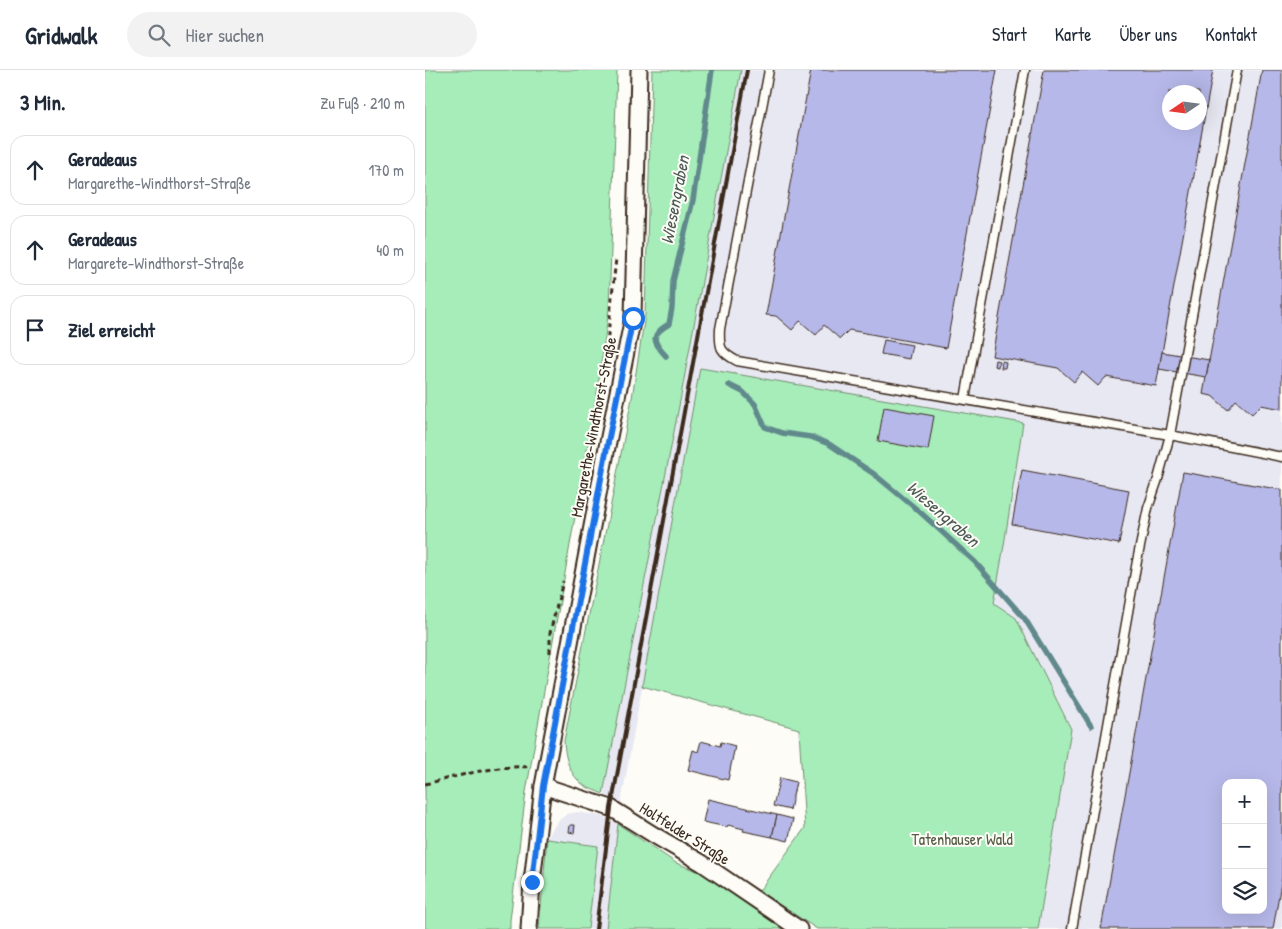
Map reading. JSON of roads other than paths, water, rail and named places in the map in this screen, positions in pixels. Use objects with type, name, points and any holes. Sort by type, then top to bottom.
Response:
[{"type":"street","name":"Margarethe-Windthorst-Straße","points":[[529,929],[532,882],[543,786],[633,318],[639,70]]},
{"type":"street","name":"Holtfelder Straße","points":[[543,786],[611,808],[702,863],[799,929]]},
{"type":"lane","points":[[769,70],[720,329],[719,343],[726,355],[737,361],[1170,435],[1282,457]]},
{"type":"lane","points":[[965,399],[1025,70]]},
{"type":"lane","points":[[1072,929],[1137,561],[1148,508],[1170,435],[1237,70]]},
{"type":"waterway","name":"Wiesengraben","points":[[666,356],[658,346],[655,338],[669,324],[672,308],[673,281],[693,200],[712,70]]},
{"type":"waterway","name":"Wiesengraben","points":[[729,385],[743,392],[755,404],[765,427],[782,433],[811,437],[829,444],[874,474],[920,512],[975,562],[1025,619],[1091,726]]},
{"type":"railway","points":[[596,929],[611,808],[747,70]]},
{"type":"park label","name":"Tatenhauser Wald","points":[[962,839]]}]
